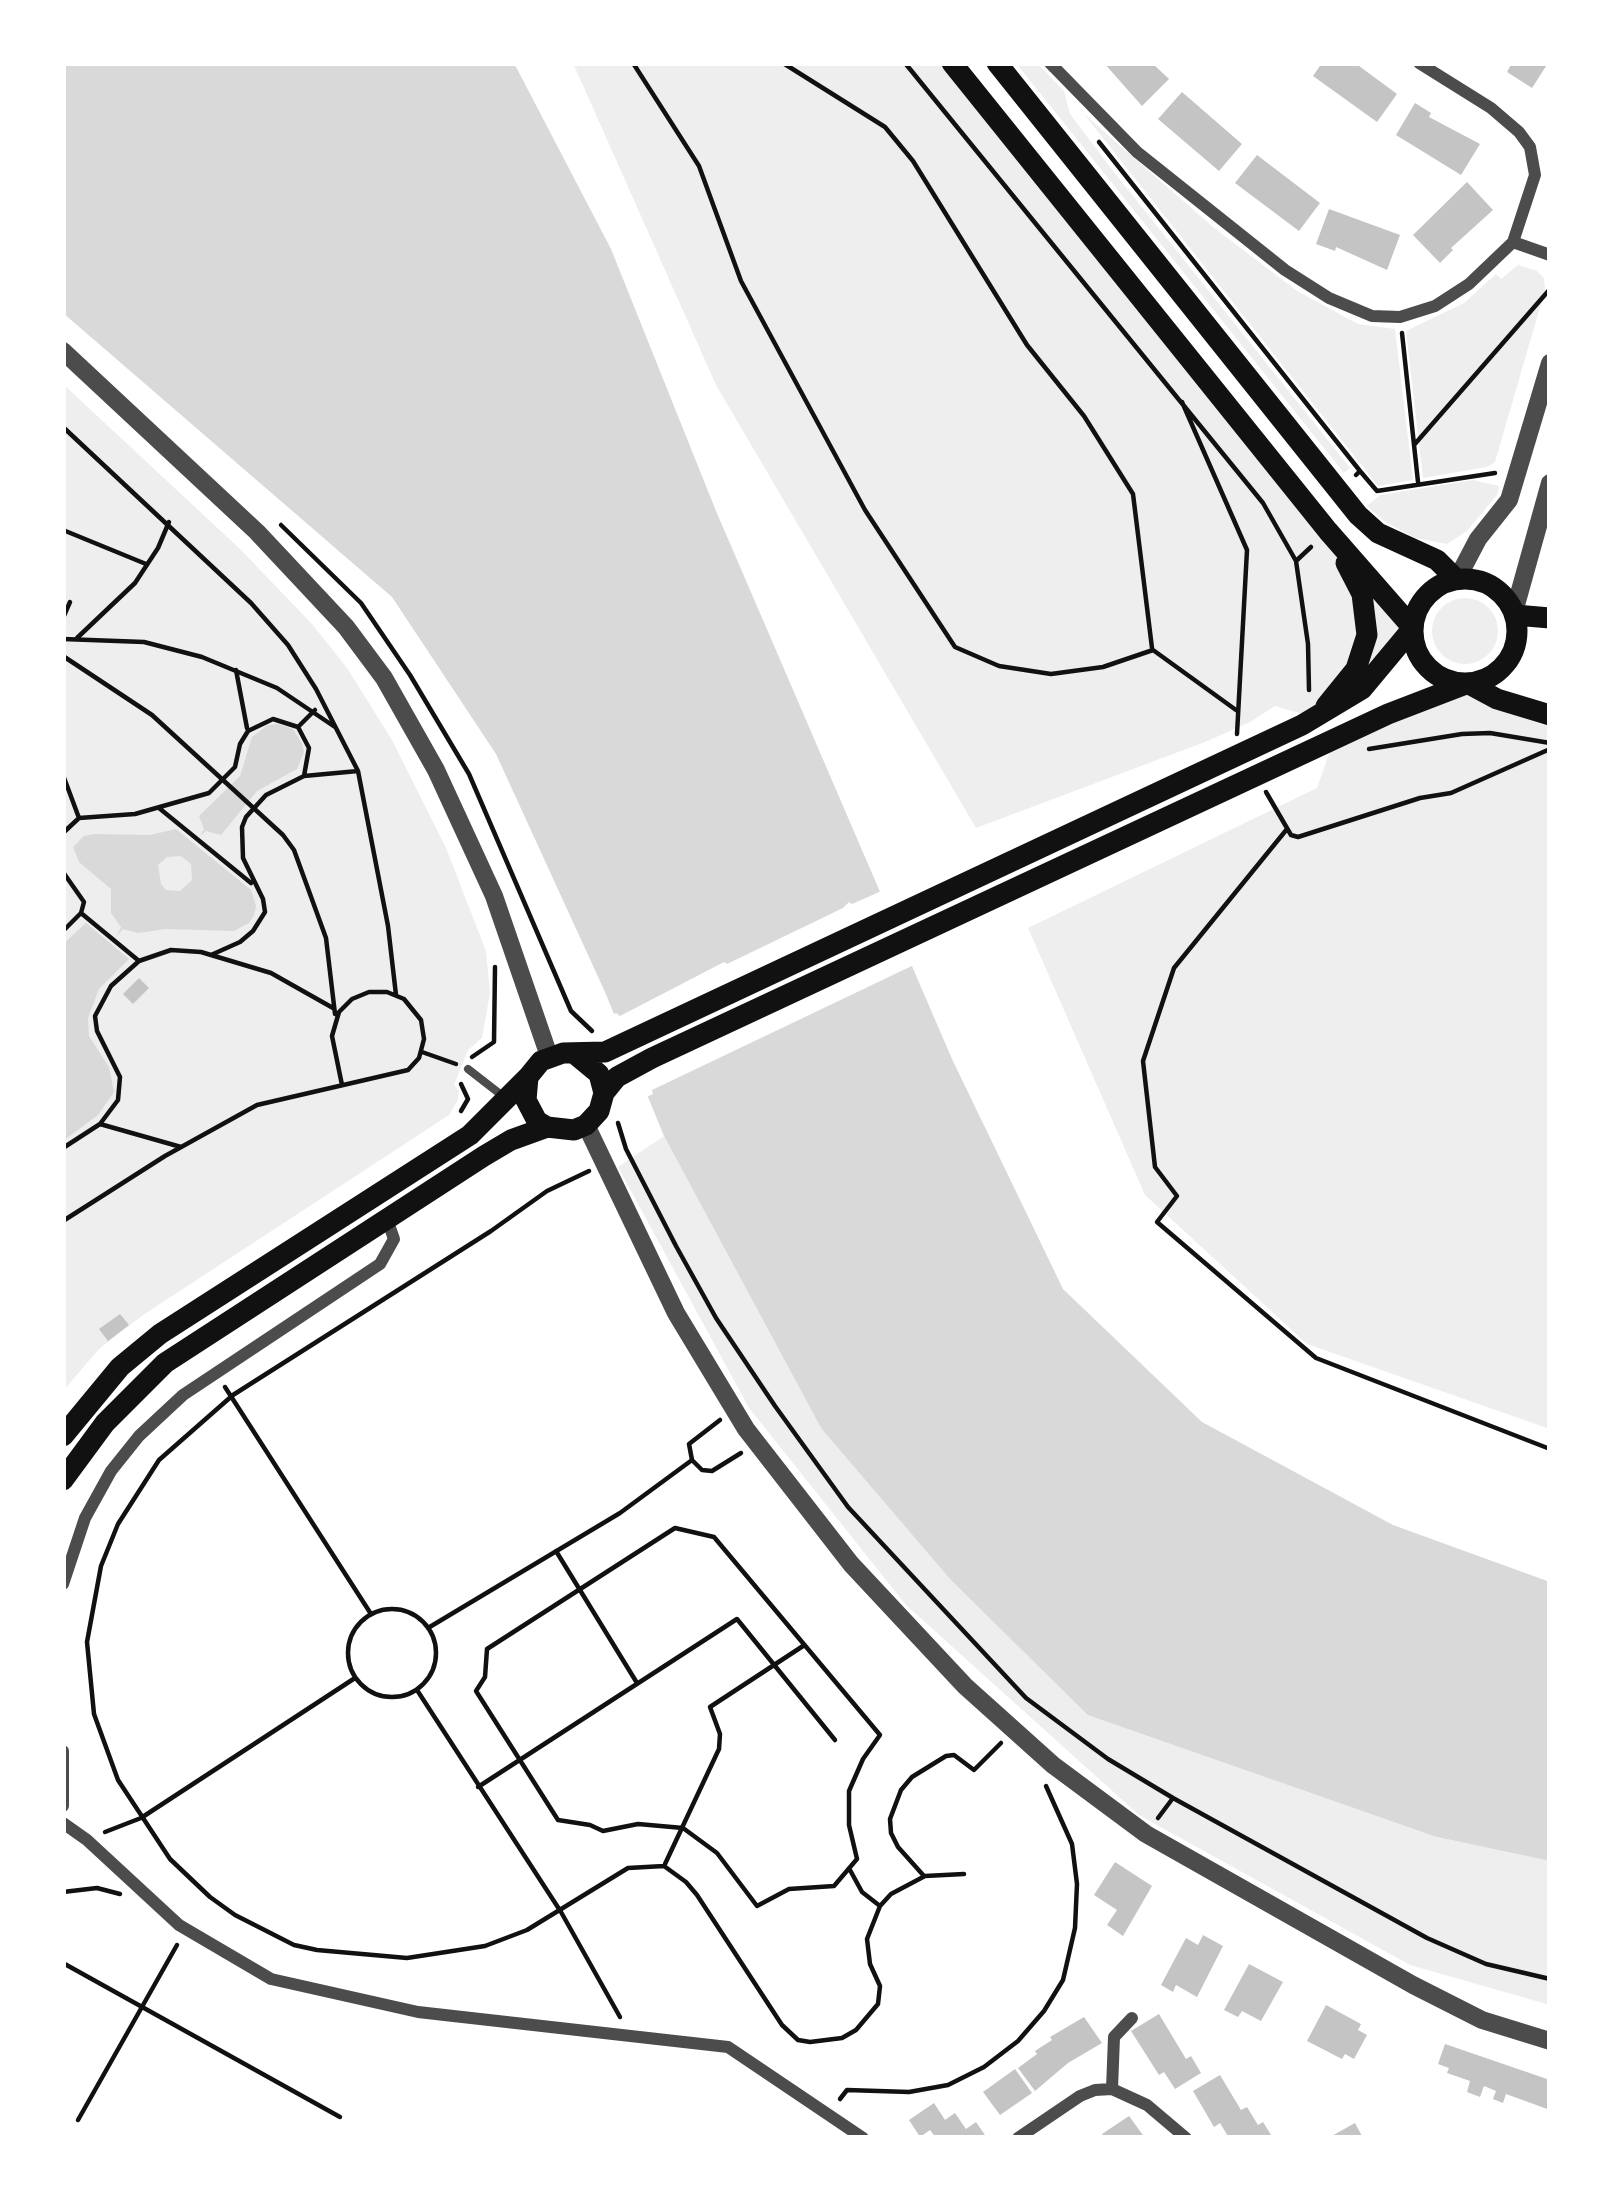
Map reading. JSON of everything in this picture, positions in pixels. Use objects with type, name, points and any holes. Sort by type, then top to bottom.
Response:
[{"type":"main road","points":[[952,63],[1328,531],[1412,628],[1413,644],[1427,668],[1438,677],[1550,715]]},
{"type":"main road","points":[[997,63],[1336,489],[1378,533],[1436,560],[1456,579]]},
{"type":"main road","points":[[1309,713],[1356,669],[1369,622],[1362,594],[1328,531]]},
{"type":"main road","points":[[63,1436],[119,1367],[160,1334],[470,1135],[533,1068],[550,1056],[605,1052],[1362,689],[1412,628],[1425,596],[1440,584],[1475,579],[1491,586],[1514,614],[1517,637],[1509,660],[1491,677],[1388,714],[610,1085],[599,1112],[586,1125],[560,1131],[537,1121],[526,1100],[528,1077]]},
{"type":"main road","points":[[1514,614],[1550,618]]},
{"type":"main road","points":[[576,1055],[610,1085]]},
{"type":"main road","points":[[63,1480],[132,1392],[165,1364],[511,1140],[547,1127]]},
{"type":"street","points":[[1050,63],[1137,152],[1216,218],[1329,298],[1372,316],[1400,317],[1436,306],[1469,284],[1513,242],[1534,184],[1530,147],[1505,119],[1419,63]]},
{"type":"street","points":[[1513,242],[1550,255]]},
{"type":"street","points":[[63,351],[257,532],[366,652],[445,788],[494,896],[550,1056]]},
{"type":"street","points":[[1456,579],[1508,500],[1550,363]]},
{"type":"street","points":[[1514,614],[1550,483]]},
{"type":"street","points":[[586,1125],[657,1276],[755,1443],[850,1564],[933,1654],[1053,1765],[1146,1834],[1346,1950],[1482,2020],[1550,2041]]},
{"type":"street","points":[[63,1584],[85,1518],[111,1471],[154,1422],[183,1395],[380,1264],[394,1239],[387,1219]]},
{"type":"street","points":[[63,1751],[63,1805]]},
{"type":"street","points":[[63,1823],[185,1929],[271,1979],[343,1998],[569,2032],[728,2047],[862,2138]]},
{"type":"street","points":[[1112,2090],[1114,2037],[1132,2018]]},
{"type":"street","points":[[1018,2138],[1096,2090],[1112,2090],[1147,2105],[1186,2138]]},
{"type":"lane","points":[[467,1069],[504,1098]]},
{"type":"path","points":[[633,63],[699,166],[741,281],[865,510],[956,647],[999,666],[1051,674],[1103,667],[1153,650]]},
{"type":"path","points":[[783,63],[885,127],[913,161],[1027,345],[1133,494],[1153,650],[1236,710]]},
{"type":"path","points":[[905,63],[1263,503],[1296,561],[1308,644],[1309,713]]},
{"type":"path","points":[[1094,135],[1377,490],[1502,471],[1516,477]]},
{"type":"path","points":[[1414,445],[1550,289]]},
{"type":"path","points":[[1406,352],[1418,482]]},
{"type":"path","points":[[1181,402],[1247,550],[1234,729],[1243,747]]},
{"type":"path","points":[[63,427],[169,522],[288,644],[340,731],[358,771],[396,994]]},
{"type":"path","points":[[1336,489],[1360,471]]},
{"type":"path","points":[[76,639],[124,595],[148,565],[169,522]]},
{"type":"path","points":[[63,530],[148,565]]},
{"type":"path","points":[[1296,561],[1328,531]]},
{"type":"path","points":[[63,618],[70,602]]},
{"type":"path","points":[[63,639],[143,642],[236,670],[278,688],[340,731]]},
{"type":"path","points":[[63,656],[123,693],[268,819],[294,850],[326,938],[335,1020],[332,1044],[342,1085]]},
{"type":"path","points":[[236,670],[248,731]]},
{"type":"path","points":[[298,727],[315,710]]},
{"type":"path","points":[[63,833],[79,818],[159,808],[214,789],[235,767],[248,731],[273,719],[298,727],[309,748],[304,776]]},
{"type":"path","points":[[1353,754],[1409,740],[1462,734],[1490,733],[1550,746]]},
{"type":"path","points":[[1261,782],[1287,829],[1298,837],[1420,798],[1451,793],[1550,746]]},
{"type":"path","points":[[211,955],[240,942],[260,922],[265,906],[241,848],[246,817],[273,790],[304,776],[358,771]]},
{"type":"path","points":[[63,775],[79,818]]},
{"type":"path","points":[[159,808],[256,886]]},
{"type":"path","points":[[1287,829],[1174,968],[1143,1060],[1155,1167],[1177,1196],[1157,1222],[1316,1358],[1550,1449]]},
{"type":"path","points":[[63,872],[82,896],[81,913],[63,931]]},
{"type":"path","points":[[81,913],[139,962]]},
{"type":"path","points":[[459,1115],[469,1099],[461,1084],[472,1056],[494,1042],[494,967],[544,944]]},
{"type":"path","points":[[63,1148],[100,1124],[115,1107],[121,1084],[95,1016],[111,986],[139,962],[171,950],[211,955],[271,973],[334,1009]]},
{"type":"path","points":[[63,1221],[257,1105],[408,1070],[422,1052],[421,1020],[396,994],[360,994],[335,1020]]},
{"type":"path","points":[[422,1052],[467,1069]]},
{"type":"path","points":[[616,1116],[626,1149],[716,1318],[787,1423],[848,1507],[1026,1698],[1108,1760],[1156,1789],[1427,1939],[1486,1964],[1550,1979]]},
{"type":"path","points":[[100,1124],[181,1147]]},
{"type":"path","points":[[581,1174],[547,1191],[233,1395],[159,1460],[118,1525],[101,1565],[87,1642],[94,1714],[118,1780],[170,1859],[210,1897],[294,1945],[317,1950],[375,1958],[464,1952],[527,1930],[628,1868],[664,1866],[686,1882],[782,2025],[798,2040],[842,2038],[856,2030],[878,2004],[880,1986],[870,1964],[867,1939],[880,1906],[891,1894],[925,1876],[964,1874]]},
{"type":"path","points":[[215,1374],[233,1395],[371,1614]]},
{"type":"path","points":[[733,1409],[689,1444],[692,1460],[712,1472],[755,1443]]},
{"type":"path","points":[[428,1628],[620,1513],[692,1460]]},
{"type":"path","points":[[675,1528],[714,1538],[803,1646],[880,1735],[849,1791],[849,1825],[857,1858],[850,1870],[833,1886],[789,1889],[757,1906],[717,1853],[683,1828],[638,1824],[603,1831],[558,1820],[476,1691],[484,1677],[487,1649],[675,1528]]},
{"type":"path","points":[[556,1551],[637,1683]]},
{"type":"path","points":[[393,1609],[407,1612],[428,1628],[437,1654],[428,1681],[417,1690],[404,1696],[377,1695],[355,1678],[349,1665],[350,1638],[371,1614],[393,1609]]},
{"type":"path","points":[[478,1787],[736,1619],[835,1740]]},
{"type":"path","points":[[664,1866],[719,1749],[720,1734],[710,1707],[803,1646]]},
{"type":"path","points":[[87,1840],[141,1818],[355,1678]]},
{"type":"path","points":[[417,1690],[561,1912],[631,2036]]},
{"type":"path","points":[[925,1876],[891,1833],[890,1819],[901,1790],[946,1756],[954,1755],[974,1770],[1014,1730]]},
{"type":"path","points":[[834,2106],[847,2090],[909,2092],[948,2085],[984,2067],[1018,2041],[1064,1980],[1076,1928],[1078,1884],[1072,1844],[1045,1782],[1053,1765]]},
{"type":"path","points":[[850,1870],[862,1892],[880,1906]]},
{"type":"path","points":[[63,1892],[97,1888],[149,1900]]},
{"type":"path","points":[[78,2120],[185,1929]]},
{"type":"path","points":[[63,1964],[340,2117]]},
{"type":"shaded area","points":[[63,63],[514,63],[611,249],[716,511],[952,1059],[1063,1289],[1202,1422],[1393,1525],[1550,1582],[1550,1861],[1437,1837],[1088,1715],[951,1580],[821,1428],[664,1136],[605,992],[496,754],[392,597],[63,313]]},
{"type":"shaded area","points":[[573,63],[952,63],[1412,629],[1316,718],[1275,706],[1205,742],[976,828],[716,385]]},
{"type":"shaded area","points":[[1016,63],[1037,63],[1064,91],[1070,114],[1350,468],[1344,473]]},
{"type":"shaded area","points":[[1084,114],[1213,227],[1297,291],[1358,324],[1395,329],[1413,480],[1378,486]]},
{"type":"shaded area","points":[[1518,265],[1537,271],[1544,278],[1545,290],[1495,462],[1423,478],[1406,331],[1464,303],[1496,274],[1501,279]]},
{"type":"shaded area","points":[[63,384],[240,549],[347,668],[392,740],[446,848],[486,951],[490,993],[482,1038],[468,1050],[454,1085],[458,1100],[449,1115],[143,1315],[99,1349],[63,1391]]},
{"type":"shaded area","points":[[1473,480],[1499,486],[1497,495],[1467,531],[1447,544],[1415,538],[1367,506],[1380,495]]},
{"type":"shaded area","points":[[1465,598],[1488,608],[1498,631],[1488,654],[1465,664],[1442,654],[1432,631],[1442,608]]},
{"type":"shaded area","points":[[1466,684],[1550,715],[1550,1429],[1307,1344],[1145,1195],[1028,928],[1317,788],[1334,740]]},
{"type":"shaded area","points":[[278,724],[293,729],[302,743],[304,752],[297,769],[257,791],[221,835],[206,831],[200,836],[204,829],[199,816],[240,776],[252,737]]},
{"type":"shaded area","points":[[176,829],[251,890],[256,906],[249,923],[234,931],[138,933],[123,929],[116,937],[121,927],[111,913],[111,889],[79,862],[73,847],[94,834],[150,835]],"holes":[[[181,856],[191,864],[192,880],[180,891],[166,890],[158,865],[167,857]]]},
{"type":"shaded area","points":[[86,923],[129,959],[99,989],[88,1018],[89,1036],[109,1067],[114,1092],[98,1115],[63,1141],[63,944]]},
{"type":"shaded area","points":[[664,1136],[821,1428],[1437,1837],[1550,1861],[1550,2005],[1410,1965],[1139,1815],[906,1605],[749,1408],[618,1167]]},
{"type":"pier","points":[[886,889],[918,963],[652,1090],[653,1094],[642,1099],[609,1017],[620,1016],[849,902]]},
{"type":"building","points":[[1104,63],[1152,63],[1169,79],[1142,106]]},
{"type":"building","points":[[1322,63],[1355,63],[1397,94],[1377,122],[1313,76]]},
{"type":"building","points":[[1512,63],[1548,63],[1532,88],[1507,72]]},
{"type":"building","points":[[1182,92],[1242,144],[1219,171],[1158,119]]},
{"type":"building","points":[[1415,103],[1431,113],[1429,117],[1480,144],[1461,175],[1396,135]]},
{"type":"building","points":[[1257,155],[1320,203],[1299,231],[1235,183]]},
{"type":"building","points":[[1467,182],[1493,210],[1440,263],[1413,235]]},
{"type":"building","points":[[1329,209],[1400,235],[1387,270],[1336,247],[1335,251],[1316,244]]},
{"type":"building","points":[[139,978],[149,988],[133,1004],[123,994]]},
{"type":"building","points":[[120,1314],[129,1325],[108,1341],[99,1329]]},
{"type":"building","points":[[1115,1862],[1152,1886],[1123,1936],[1107,1925],[1117,1910],[1094,1895]]},
{"type":"building","points":[[1203,1935],[1223,1946],[1197,1997],[1176,1985],[1173,1992],[1161,1985],[1186,1938],[1198,1945]]},
{"type":"building","points":[[1249,1964],[1283,1982],[1261,2021],[1242,2011],[1238,2017],[1224,2010]]},
{"type":"building","points":[[1326,2005],[1361,2024],[1358,2030],[1367,2035],[1354,2059],[1345,2054],[1342,2059],[1307,2041]]},
{"type":"building","points":[[1159,2014],[1186,2059],[1191,2056],[1201,2073],[1175,2089],[1164,2072],[1159,2075],[1131,2031]]},
{"type":"building","points":[[1084,2017],[1102,2043],[1035,2091],[1018,2068],[1050,2037]]},
{"type":"building","points":[[1445,2044],[1550,2080],[1550,2110],[1506,2094],[1503,2103],[1493,2099],[1496,2091],[1484,2086],[1480,2097],[1467,2092],[1470,2081],[1447,2073],[1449,2068],[1438,2064]]},
{"type":"building","points":[[1015,2069],[1032,2093],[1000,2115],[983,2092]]},
{"type":"building","points":[[1220,2075],[1241,2110],[1247,2107],[1273,2138],[1229,2138],[1220,2123],[1214,2127],[1193,2091]]},
{"type":"building","points":[[934,2103],[945,2120],[955,2113],[966,2129],[976,2122],[987,2138],[936,2138],[930,2130],[920,2137],[909,2120]]},
{"type":"building","points":[[1129,2116],[1145,2138],[1105,2138],[1102,2134]]},
{"type":"building","points":[[1355,2123],[1363,2138],[1328,2138]]}]
